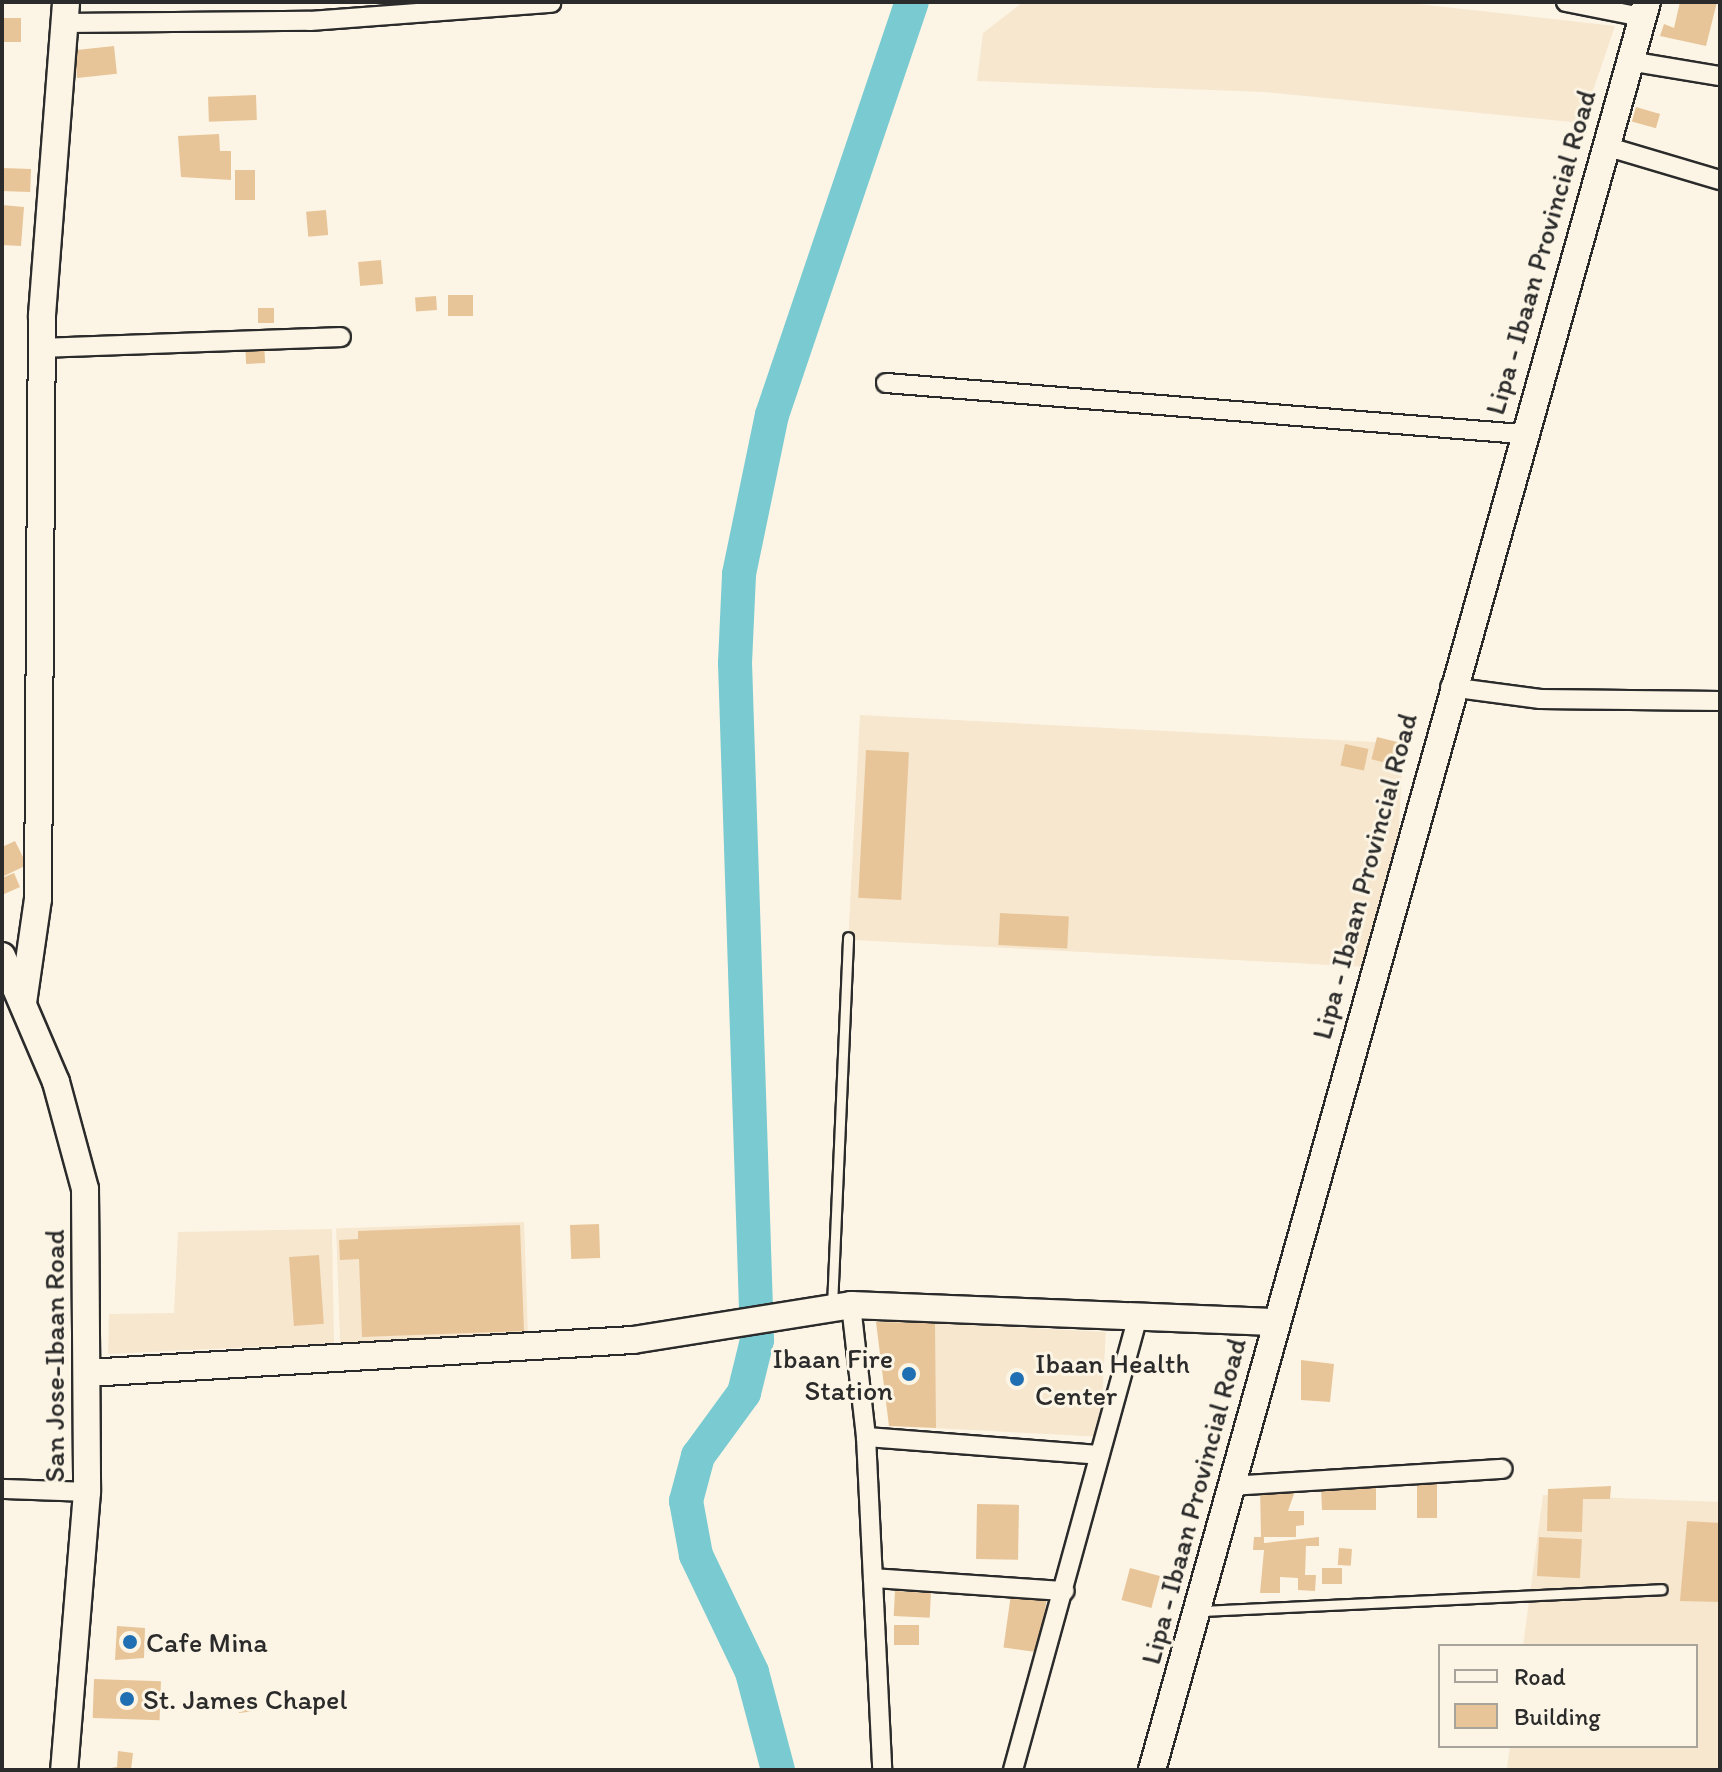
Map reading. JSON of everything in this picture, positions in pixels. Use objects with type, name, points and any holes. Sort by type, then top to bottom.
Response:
[{"type":"main road","name":"Lipa - Ibaan Provincial Road","points":[[1152,1770],[1198,1612],[1273,1322],[1450,687],[1644,9]]},
{"type":"main road","points":[[23,1003],[38,899],[42,348],[65,12]]},
{"type":"main road","name":"San Jose-Ibaan Road","points":[[2,956],[56,1082],[85,1189],[87,1492],[64,1770]]},
{"type":"main road","points":[[88,1373],[633,1340],[842,1306],[1139,1314],[1273,1322]]},
{"type":"street","points":[[1566,2],[1644,9]]},
{"type":"street","points":[[65,12],[310,21],[551,3]]},
{"type":"street","points":[[1629,61],[1720,76]]},
{"type":"street","points":[[1605,146],[1720,180]]},
{"type":"street","points":[[42,348],[341,337]]},
{"type":"street","points":[[886,383],[1521,434]]},
{"type":"street","points":[[1450,687],[1540,699],[1720,701]]},
{"type":"street","points":[[842,1306],[866,1437],[882,1770]]},
{"type":"street","points":[[1013,1770],[1065,1591],[1139,1314]]},
{"type":"street","points":[[866,1437],[1099,1455]]},
{"type":"street","points":[[1231,1486],[1502,1469]]},
{"type":"street","points":[[2,1489],[87,1492]]},
{"type":"street","points":[[873,1578],[1065,1591]]},
{"type":"lane","points":[[842,1306],[848,937]]},
{"type":"lane","points":[[1198,1612],[1661,1589]]},
{"type":"shaded area","points":[[1023,2],[1400,2],[1615,26],[1582,123],[1264,92],[977,81],[983,33]]},
{"type":"shaded area","points":[[860,715],[1403,743],[1391,968],[848,940]]},
{"type":"shaded area","points":[[524,1222],[528,1336],[340,1342],[336,1229]]},
{"type":"shaded area","points":[[332,1229],[334,1343],[108,1354],[109,1314],[174,1313],[178,1232]]},
{"type":"shaded area","name":"Ibaan Health Center","points":[[935,1323],[1106,1332],[1100,1437],[930,1428]]},
{"type":"shaded area","points":[[1543,1495],[1720,1502],[1720,1770],[1507,1768],[1510,1748],[1698,1748],[1698,1644],[1523,1644]]},
{"type":"building","points":[[1680,2],[1717,2],[1706,46],[1660,36],[1664,24],[1674,28]]},
{"type":"building","points":[[2,18],[21,18],[21,42],[2,42]]},
{"type":"building","points":[[114,46],[117,74],[77,78],[74,50]]},
{"type":"building","points":[[256,95],[257,120],[209,122],[208,97]]},
{"type":"building","points":[[1636,107],[1660,114],[1656,128],[1632,121]]},
{"type":"building","points":[[219,134],[220,151],[231,151],[231,180],[181,177],[178,136]]},
{"type":"building","points":[[2,168],[31,169],[30,192],[2,191]]},
{"type":"building","points":[[235,170],[255,170],[255,200],[235,200]]},
{"type":"building","points":[[2,205],[24,207],[21,246],[2,245]]},
{"type":"building","points":[[326,210],[328,235],[308,237],[306,212]]},
{"type":"building","points":[[381,260],[383,284],[360,286],[358,262]]},
{"type":"building","points":[[448,295],[473,295],[473,316],[448,316]]},
{"type":"building","points":[[436,296],[437,310],[416,311],[415,297]]},
{"type":"building","points":[[258,308],[274,308],[274,323],[258,323]]},
{"type":"building","points":[[264,341],[265,363],[246,364],[245,342]]},
{"type":"building","points":[[1377,737],[1397,742],[1392,764],[1371,759]]},
{"type":"building","points":[[1345,744],[1368,749],[1364,771],[1340,766]]},
{"type":"building","points":[[866,750],[909,752],[901,900],[858,898]]},
{"type":"building","points":[[15,841],[27,865],[2,877],[2,847]]},
{"type":"building","points":[[14,873],[20,887],[2,895],[2,878]]},
{"type":"building","points":[[1000,913],[1069,917],[1067,949],[998,945]]},
{"type":"building","points":[[599,1224],[600,1258],[571,1259],[570,1225]]},
{"type":"building","points":[[520,1225],[524,1331],[362,1337],[359,1259],[340,1260],[339,1240],[358,1239],[358,1231]]},
{"type":"building","points":[[319,1255],[324,1324],[294,1326],[289,1257]]},
{"type":"building","name":"Ibaan Fire Station","points":[[876,1322],[935,1323],[936,1428],[889,1426]]},
{"type":"building","points":[[1301,1360],[1334,1364],[1330,1402],[1301,1400]]},
{"type":"building","points":[[1417,1476],[1437,1476],[1437,1518],[1417,1518]]},
{"type":"building","points":[[1376,1481],[1376,1510],[1322,1510],[1321,1488]]},
{"type":"building","points":[[1611,1486],[1610,1499],[1583,1499],[1582,1532],[1547,1531],[1548,1489]]},
{"type":"building","points":[[1260,1488],[1296,1488],[1288,1511],[1304,1511],[1304,1525],[1296,1526],[1296,1537],[1264,1537],[1264,1543],[1319,1537],[1319,1546],[1306,1546],[1305,1575],[1316,1575],[1315,1591],[1298,1590],[1298,1578],[1280,1577],[1280,1593],[1260,1593],[1264,1550],[1253,1550],[1254,1537],[1261,1537]]},
{"type":"building","points":[[977,1504],[1019,1505],[1018,1560],[976,1559]]},
{"type":"building","points":[[1687,1521],[1720,1523],[1720,1602],[1680,1601]]},
{"type":"building","points":[[1539,1537],[1582,1539],[1580,1578],[1537,1576]]},
{"type":"building","points":[[1339,1548],[1352,1549],[1351,1566],[1338,1565]]},
{"type":"building","points":[[1130,1568],[1160,1576],[1151,1608],[1121,1600]]},
{"type":"building","points":[[1322,1568],[1342,1568],[1342,1584],[1322,1584]]},
{"type":"building","points":[[895,1591],[931,1593],[930,1618],[894,1616]]},
{"type":"building","points":[[1011,1594],[1047,1599],[1039,1652],[1003,1647]]},
{"type":"building","points":[[894,1625],[919,1625],[919,1645],[894,1645]]},
{"type":"building","name":"Cafe Mina","points":[[117,1626],[145,1628],[144,1658],[115,1660]]},
{"type":"building","name":"St. James Chapel","points":[[94,1679],[161,1681],[160,1720],[93,1718]]},
{"type":"building","points":[[254,1695],[256,1711],[239,1713],[237,1697]]},
{"type":"building","points":[[118,1751],[133,1753],[131,1770],[99,1770],[117,1767]]},
{"type":"waterway","points":[[778,1770],[752,1672],[696,1555],[686,1501],[698,1456],[744,1393],[757,1340],[735,663],[739,574],[772,415],[912,2]]},
{"type":"place","name":"Ibaan Fire Station","points":[[909,1374]]},
{"type":"place","name":"Ibaan Health Center","points":[[1017,1379]]},
{"type":"place","name":"Cafe Mina","points":[[130,1642]]},
{"type":"place","name":"St. James Chapel","points":[[127,1699]]}]
